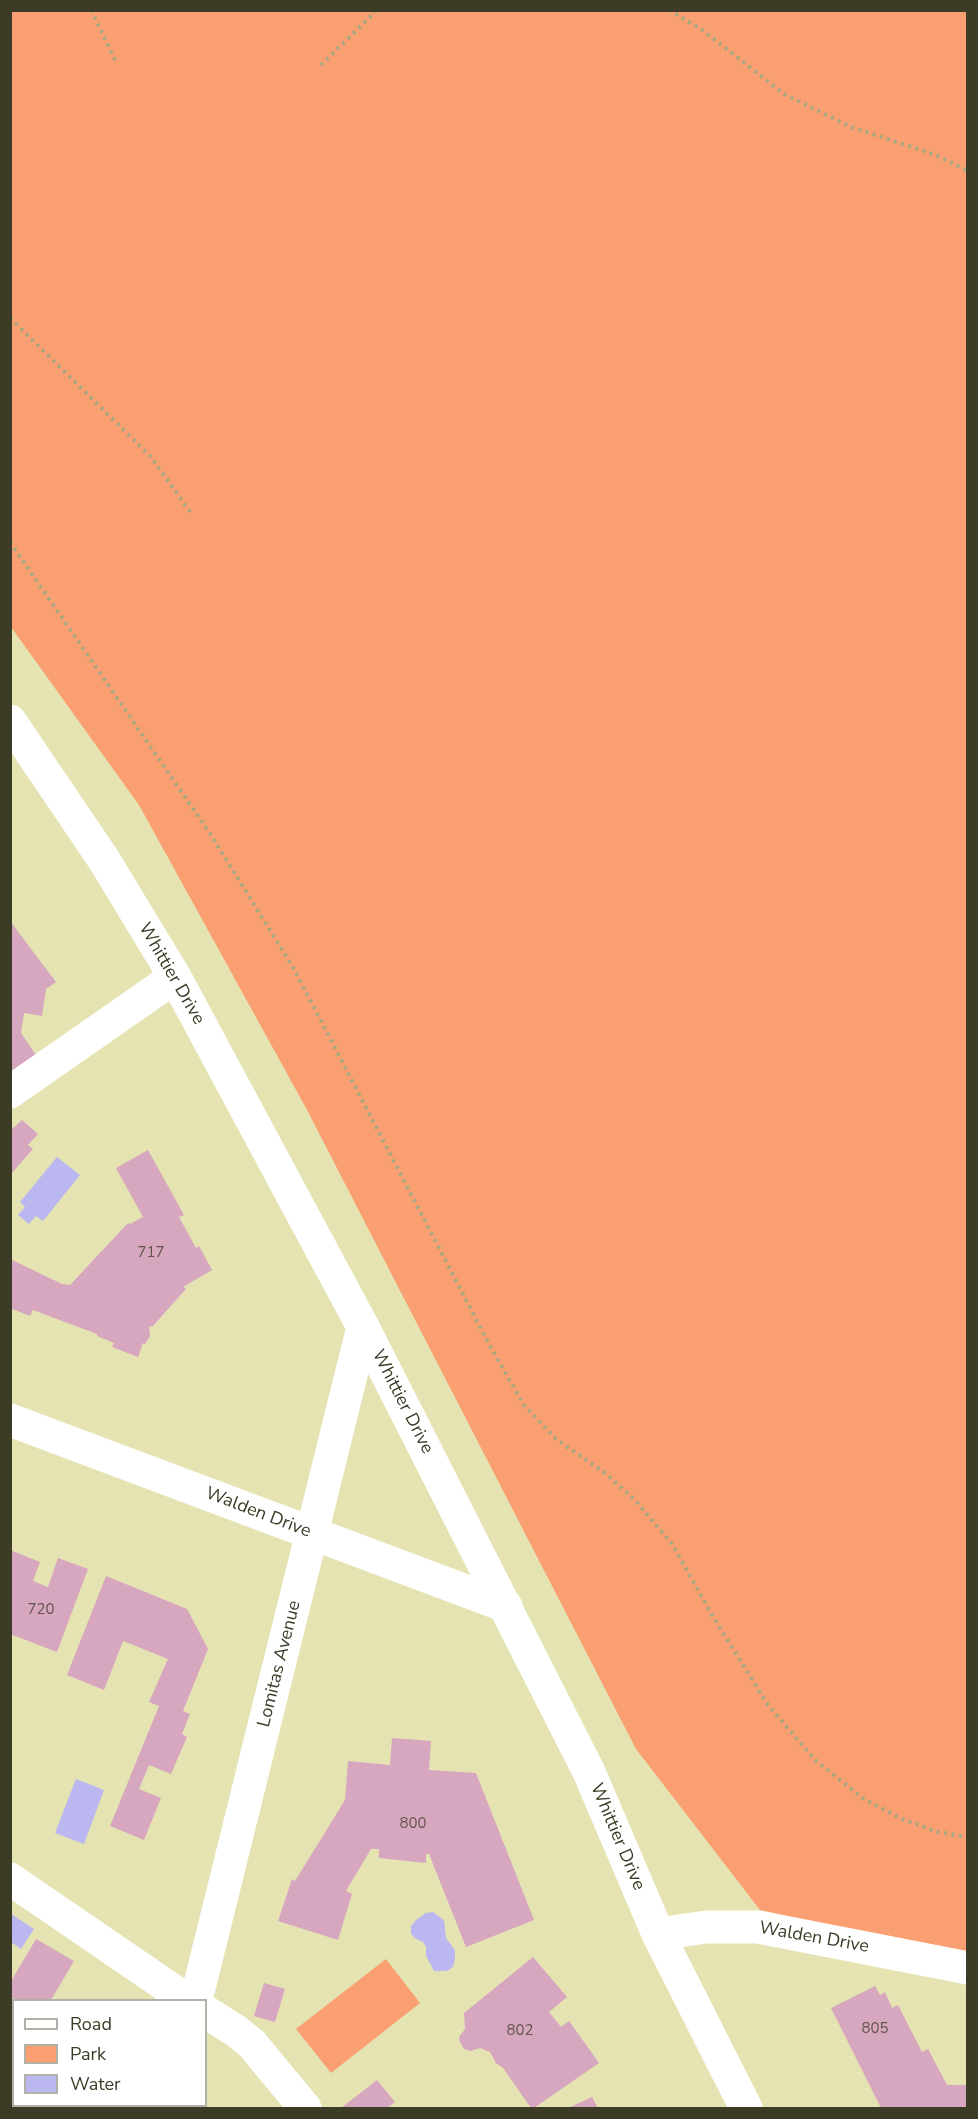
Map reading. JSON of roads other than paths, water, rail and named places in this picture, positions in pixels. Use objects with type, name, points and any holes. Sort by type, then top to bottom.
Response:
[{"type":"street","name":"Whittier Drive","points":[[10,721],[104,860],[174,977],[363,1327],[589,1772],[658,1934],[746,2109]]},
{"type":"street","points":[[10,1092],[174,977]]},
{"type":"street","name":"Lomitas Avenue","points":[[196,1999],[363,1327]]},
{"type":"street","name":"Walden Drive","points":[[10,1420],[506,1606]]},
{"type":"street","points":[[10,1879],[185,1999]]},
{"type":"street","name":"Walden Drive","points":[[658,1934],[710,1926],[758,1927],[968,1968]]},
{"type":"street","points":[[207,2013],[252,2044],[305,2109]]},
{"type":"water","points":[[57,1157],[80,1175],[43,1221],[36,1216],[29,1224],[18,1215],[25,1207],[20,1202]]},
{"type":"water","points":[[76,1779],[104,1790],[84,1844],[55,1833]]},
{"type":"water","points":[[433,1912],[444,1920],[446,1938],[455,1950],[453,1967],[447,1971],[434,1971],[426,1956],[426,1947],[423,1942],[411,1934],[411,1926],[416,1920],[426,1913]]},
{"type":"water","points":[[10,1913],[34,1929],[21,1949],[11,1942]]}]
